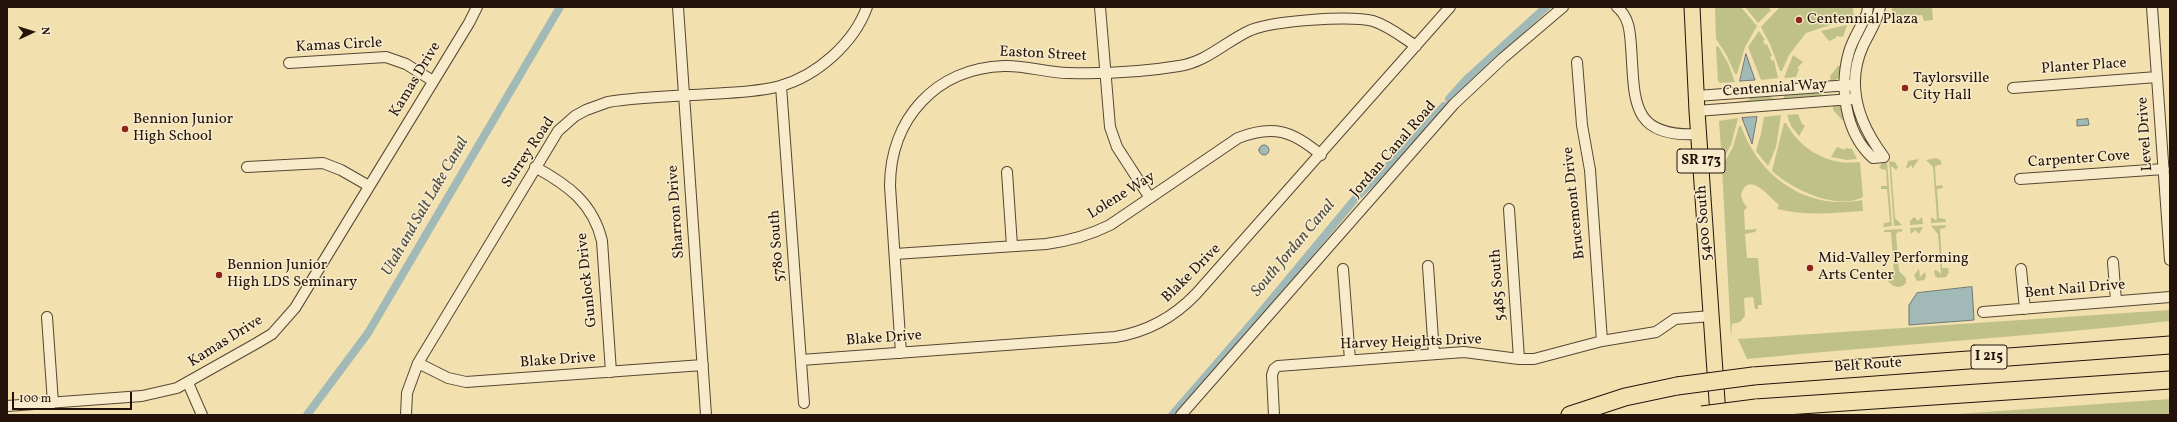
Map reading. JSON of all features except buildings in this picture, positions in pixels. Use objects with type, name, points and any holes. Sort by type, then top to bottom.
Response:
[{"type":"highway","name":"Belt Route","points":[[1570,415],[1625,397],[1677,386],[1753,376],[2170,345]]},
{"type":"highway","name":"I 215","points":[[1702,415],[1756,408],[2170,380]]},
{"type":"main road","name":"5400 South","points":[[1692,7],[1718,415]]},
{"type":"street","name":"Kamas Drive","points":[[7,406],[142,396],[166,391],[188,383],[257,343],[283,323],[295,308],[434,81],[476,7]]},
{"type":"street","name":"Sharron Drive","points":[[678,7],[706,415]]},
{"type":"street","name":"Surrey Road","points":[[406,415],[408,393],[418,364],[558,131],[575,116],[597,104],[619,100],[756,91],[782,86],[803,76],[836,52],[855,30],[867,7]]},
{"type":"street","points":[[1100,7],[1107,110],[1113,137],[1128,167],[1150,198]]},
{"type":"street","name":"Blake Drive","points":[[802,360],[1115,337],[1133,334],[1161,322],[1176,313],[1196,294],[1321,155],[1450,7]]},
{"type":"street","name":"Jordan Canal Road","points":[[1181,415],[1450,108],[1503,58],[1563,7]]},
{"type":"street","points":[[1617,7],[1626,18],[1630,28],[1634,89],[1639,112],[1652,127],[1661,132],[1681,135],[1699,134]]},
{"type":"street","points":[[1868,7],[1867,13],[1849,52],[1849,85],[1855,98],[1864,128],[1884,157],[1873,158],[1863,147],[1853,128],[1845,99],[1849,85],[1858,58],[1873,27],[1880,7]]},
{"type":"street","name":"Level Drive","points":[[2152,7],[2170,260]]},
{"type":"street","name":"Easton Street","points":[[901,353],[890,186],[891,166],[902,130],[913,110],[924,99],[954,77],[986,68],[1011,66],[1066,73],[1104,72],[1189,64],[1209,56],[1250,30],[1289,23],[1345,19],[1373,22],[1387,27],[1416,46]]},
{"type":"street","name":"Kamas Circle","points":[[289,63],[386,57],[406,64],[434,81]]},
{"type":"street","name":"Brucemont Drive","points":[[1577,62],[1582,125],[1590,170],[1602,341]]},
{"type":"street","name":"Planter Place","points":[[2013,88],[2157,77]]},
{"type":"street","name":"Centennial Way","points":[[1697,103],[1849,85]]},
{"type":"street","name":"5780 South","points":[[782,86],[804,403]]},
{"type":"street","name":"Centennial Way","points":[[1697,103],[1855,98]]},
{"type":"street","name":"Lolene Way","points":[[895,254],[1067,241],[1089,234],[1110,225],[1238,138],[1250,133],[1272,130],[1289,133],[1296,136],[1321,155]]},
{"type":"street","points":[[247,167],[323,163],[341,170],[369,186]]},
{"type":"street","name":"Gunlock Drive","points":[[535,167],[565,184],[582,199],[595,218],[599,229],[603,251],[611,372]]},
{"type":"street","name":"Carpenter Cove","points":[[2020,179],[2164,169]]},
{"type":"street","points":[[1007,172],[1012,246]]},
{"type":"street","name":"5485 South","points":[[1509,209],[1519,359]]},
{"type":"street","points":[[2113,262],[2116,301]]},
{"type":"street","points":[[1428,266],[1434,354]]},
{"type":"street","points":[[1343,269],[1350,360]]},
{"type":"street","points":[[2021,269],[2025,309]]},
{"type":"street","name":"Bent Nail Drive","points":[[1983,312],[2170,297]]},
{"type":"street","name":"Harvey Heights Drive","points":[[1274,415],[1272,375],[1274,369],[1284,365],[1434,354],[1471,353],[1519,359],[1534,359],[1602,341],[1656,332],[1675,319],[1711,316]]},
{"type":"street","points":[[47,317],[53,403]]},
{"type":"street","name":"Blake Drive","points":[[418,364],[448,378],[466,382],[703,365]]},
{"type":"street","points":[[188,383],[202,415]]},
{"type":"green space","points":[[1715,7],[1741,7],[1757,26],[1745,47],[1737,74],[1735,74],[1726,54],[1716,39]]},
{"type":"green space","points":[[1745,7],[1768,7],[1771,10],[1758,23]]},
{"type":"green space","points":[[1780,7],[1853,7],[1854,21],[1836,23],[1806,33],[1789,55],[1782,71],[1780,71],[1770,44],[1761,27]]},
{"type":"green space","points":[[1892,7],[1932,7],[1933,20],[1924,21],[1922,15],[1892,17]]},
{"type":"green space","points":[[1847,25],[1843,37],[1836,36],[1836,38],[1829,41],[1821,31]]},
{"type":"green space","points":[[1759,31],[1765,40],[1763,41],[1765,45],[1767,44],[1772,56],[1770,57],[1772,61],[1774,60],[1778,78],[1761,80],[1748,47]]},
{"type":"green space","points":[[1718,46],[1728,63],[1735,82],[1720,83],[1718,81],[1716,47]]},
{"type":"green space","points":[[1793,55],[1803,62],[1797,68],[1799,69],[1796,77],[1784,78]]},
{"type":"green space","points":[[1838,66],[1842,66],[1840,77],[1831,83],[1830,76]]},
{"type":"green space","points":[[1824,91],[1821,94],[1824,97],[1784,98],[1784,95]]},
{"type":"green space","points":[[1780,94],[1780,96],[1771,96],[1771,98],[1780,100],[1740,102],[1749,100],[1749,98],[1740,99],[1740,97]]},
{"type":"green space","points":[[1833,104],[1841,106],[1846,120],[1842,120],[1833,110]]},
{"type":"green space","points":[[1798,114],[1802,124],[1805,126],[1799,136],[1791,126],[1787,115]]},
{"type":"green space","points":[[1781,115],[1776,147],[1768,166],[1756,151],[1764,117]]},
{"type":"green space","points":[[1738,118],[1731,145],[1722,161],[1719,121]]},
{"type":"green space","points":[[1784,123],[1786,123],[1799,141],[1826,159],[1848,163],[1860,162],[1863,197],[1852,201],[1828,200],[1802,191],[1772,171]]},
{"type":"green space","points":[[1739,126],[1741,126],[1749,144],[1760,161],[1773,175],[1788,186],[1804,195],[1822,200],[1842,202],[1862,200],[1863,211],[1841,213],[1799,213],[1777,209],[1779,205],[1759,188],[1754,185],[1749,185],[1744,188],[1741,195],[1743,202],[1747,207],[1744,211],[1745,230],[1757,229],[1755,232],[1745,234],[1747,258],[1758,258],[1762,305],[1758,305],[1758,309],[1755,309],[1753,297],[1744,298],[1745,316],[1740,322],[1732,324],[1731,337],[1722,167],[1733,147]]},
{"type":"green space","points":[[1837,147],[1845,150],[1845,148],[1852,149],[1857,159],[1847,160],[1831,157]]},
{"type":"green space","points":[[1936,158],[1940,160],[1942,164],[1935,166],[1936,186],[1942,185],[1943,188],[1937,189],[1939,218],[1945,219],[1946,222],[1931,223],[1931,217],[1936,220],[1937,218],[1933,167],[1926,160]]},
{"type":"green space","points":[[1919,159],[1912,169],[1912,165],[1906,169],[1908,161]]},
{"type":"green space","points":[[1887,161],[1892,226],[1883,227],[1884,223],[1890,222],[1887,189],[1881,189],[1881,186],[1887,186],[1886,170],[1879,167],[1882,163]]},
{"type":"green space","points":[[1889,161],[1895,162],[1898,167],[1896,170],[1891,166],[1895,218],[1902,225],[1894,226]]},
{"type":"green space","points":[[1914,217],[1918,221],[1922,217],[1923,224],[1910,225],[1910,221]]},
{"type":"green space","points":[[1946,225],[1945,228],[1940,229],[1942,268],[1948,268],[1949,272],[1946,277],[1938,278],[1935,276],[1934,271],[1936,270],[1941,274],[1938,234],[1931,226]]},
{"type":"green space","points":[[1923,227],[1919,234],[1915,230],[1911,234],[1910,228]]},
{"type":"green space","points":[[1902,229],[1902,232],[1899,231],[1896,234],[1899,271],[1906,278],[1906,283],[1896,287],[1893,286],[1887,279],[1888,275],[1894,275],[1891,232],[1884,232],[1884,230]]},
{"type":"green space","points":[[1919,269],[1920,277],[1925,272],[1926,277],[1924,280],[1917,281],[1914,275]]},
{"type":"green space","points":[[2170,310],[2170,321],[2064,332],[1747,359],[1738,339]]},
{"type":"green space","points":[[2170,399],[2170,415],[1944,415]]},
{"type":"water","points":[[1746,54],[1755,80],[1740,81]]},
{"type":"water","points":[[1757,117],[1752,144],[1742,118]]},
{"type":"water","points":[[2088,119],[2089,125],[2077,126],[2077,120]]},
{"type":"water","points":[[1262,145],[1266,145],[1269,150],[1266,155],[1262,155],[1259,152],[1259,148]]},
{"type":"water","points":[[1972,287],[1974,320],[1909,325],[1909,305],[1917,293]]},
{"type":"waterway","name":"Utah and Salt Lake Canal","points":[[307,415],[368,333],[560,7]]},
{"type":"waterway","name":"South Jordan Canal","points":[[1449,99],[1466,80],[1546,7]]},
{"type":"waterway","name":"South Jordan Canal","points":[[1172,415],[1257,317],[1355,199],[1408,146],[1444,106]]},
{"type":"place","name":"Centennial Plaza","points":[[1799,20]]},
{"type":"place","name":"Taylorsville City Hall","points":[[1905,88]]},
{"type":"place","name":"Bennion Junior High School","points":[[125,129]]},
{"type":"place","name":"Mid-Valley Performing Arts Center","points":[[1810,268]]},
{"type":"place","name":"Bennion Junior High LDS Seminary","points":[[219,275]]}]
